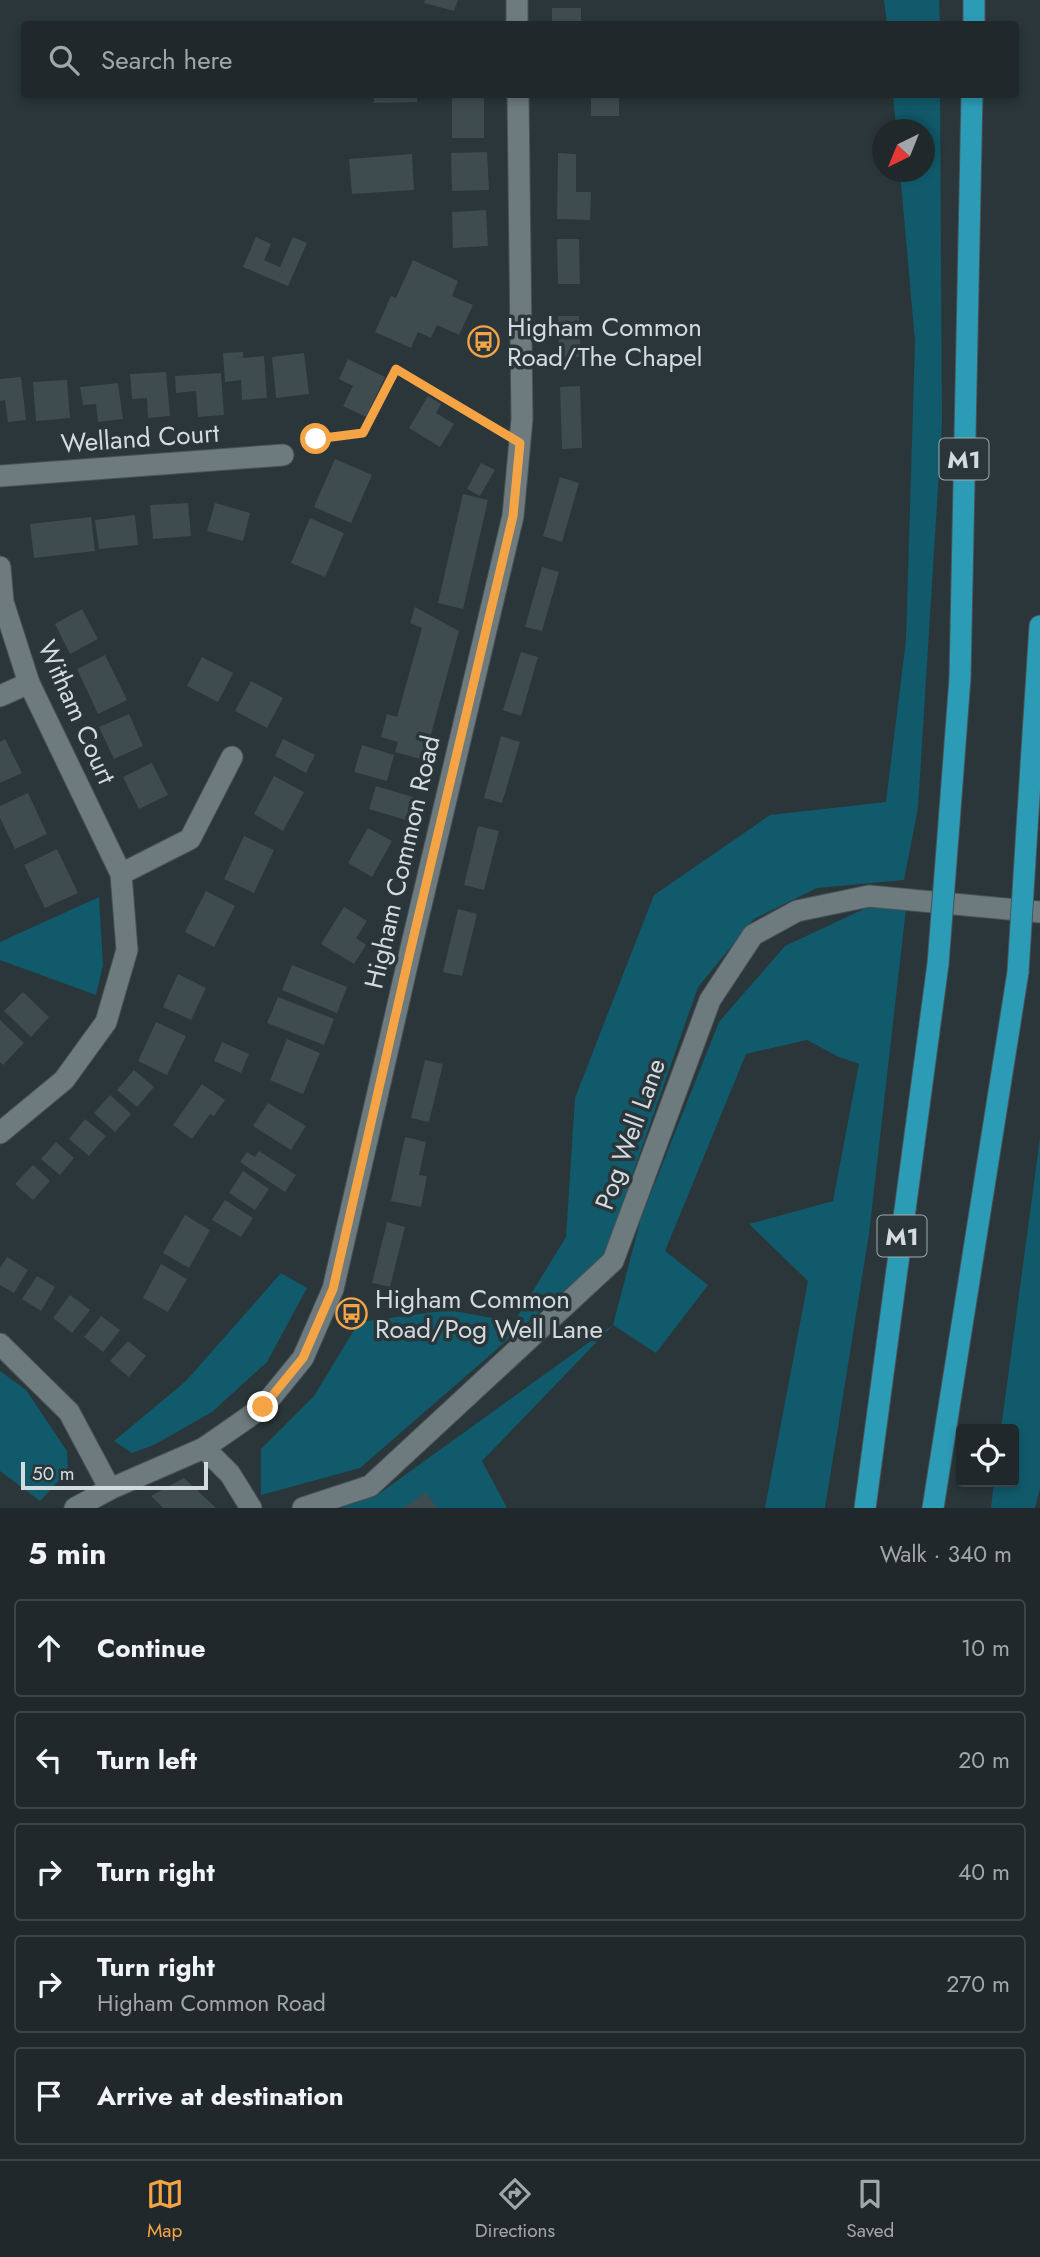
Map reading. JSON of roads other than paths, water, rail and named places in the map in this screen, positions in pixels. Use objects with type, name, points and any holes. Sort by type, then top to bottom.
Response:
[{"type":"highway","points":[[974,21],[975,0]]},
{"type":"highway","name":"M1","points":[[865,1508],[938,964],[960,678],[972,98]]},
{"type":"highway","points":[[933,1508],[1018,972],[1040,626]]},
{"type":"street","points":[[517,0],[517,21]]},
{"type":"street","name":"Higham Common Road","points":[[75,1508],[110,1489],[204,1448],[263,1407],[303,1358],[333,1289],[513,516],[522,419],[518,98]]},
{"type":"street","name":"Welland Court","points":[[0,476],[284,455]]},
{"type":"street","name":"Witham Court","points":[[0,566],[3,602],[29,683],[121,874],[127,950],[106,1022],[64,1080],[0,1133]]},
{"type":"street","points":[[0,696],[29,683]]},
{"type":"street","points":[[121,874],[190,839],[232,757]]},
{"type":"street","name":"Pog Well Lane","points":[[303,1508],[370,1486],[613,1261],[710,1000],[753,935],[797,911],[869,896],[1040,912]]},
{"type":"street","points":[[0,1344],[69,1412],[110,1489]]},
{"type":"street","points":[[204,1448],[230,1474],[251,1508]]},
{"type":"place","name":"Higham Common Road/The Chapel","points":[[484,342]]},
{"type":"place","name":"Higham Common Road/Pog Well Lane","points":[[352,1314]]}]
